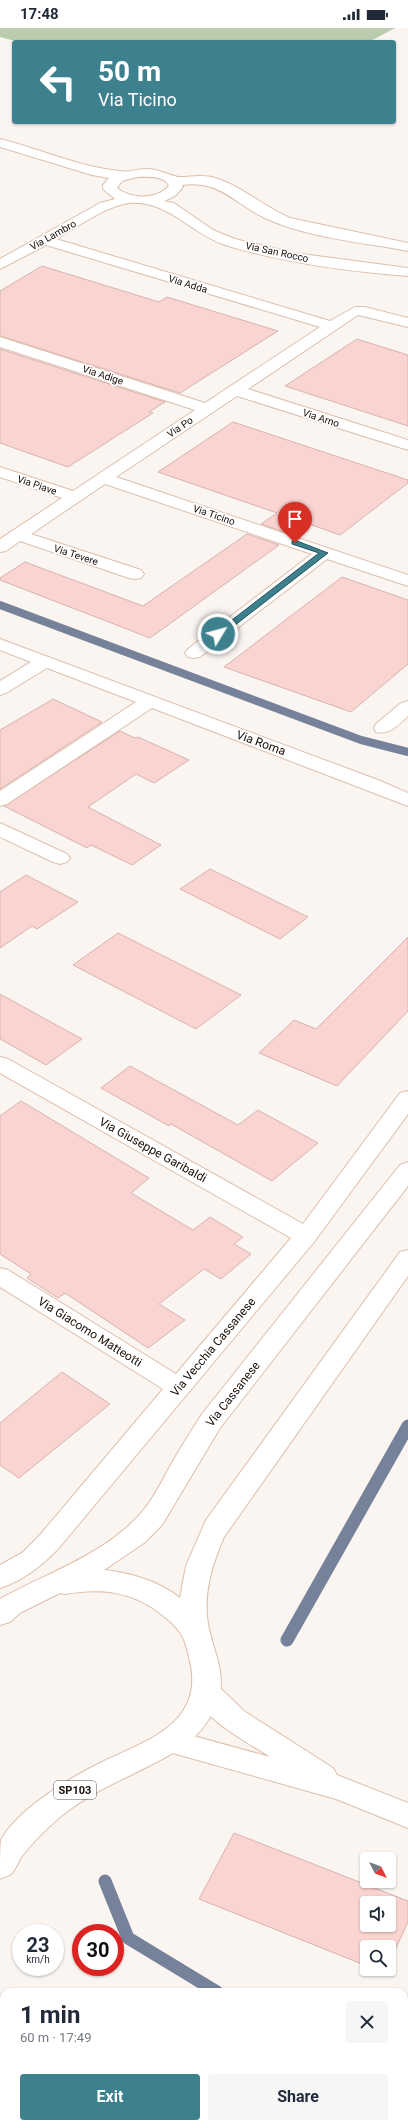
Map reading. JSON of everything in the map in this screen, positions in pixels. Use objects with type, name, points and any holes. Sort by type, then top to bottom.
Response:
[{"type":"street","points":[[0,143],[97,172],[117,183],[129,199]]},
{"type":"street","points":[[117,183],[154,174],[164,176],[174,182],[176,187],[168,201]]},
{"type":"street","points":[[174,182],[191,178],[211,180],[225,185],[269,215],[307,226],[408,247]]},
{"type":"street","name":"Via Lambro","points":[[106,206],[111,200],[117,183]]},
{"type":"street","name":"Via Lambro","points":[[0,265],[106,206],[129,199]]},
{"type":"street","name":"Via San Rocco","points":[[129,199],[168,201],[208,233],[230,242],[294,258],[403,273]]},
{"type":"street","name":"Via Adda","points":[[44,240],[331,326]]},
{"type":"street","name":"Via Po","points":[[0,547],[355,311],[361,310],[408,323]]},
{"type":"street","name":"Via Adige","points":[[0,342],[207,409]]},
{"type":"street","name":"Via Arno","points":[[234,390],[408,445]]},
{"type":"street","name":"Via Piave","points":[[0,472],[74,497]]},
{"type":"street","name":"Via Ticino","points":[[103,478],[408,581]]},
{"type":"street","name":"Via Tevere","points":[[17,535],[135,574]]},
{"type":"street","points":[[194,653],[324,553]]},
{"type":"street","name":"Via Roma","points":[[0,644],[371,784],[408,800]]},
{"type":"street","points":[[0,689],[45,661]]},
{"type":"street","points":[[0,800],[150,701]]},
{"type":"street","points":[[383,728],[408,707]]},
{"type":"street","name":"Via Roma","points":[[371,784],[408,792]]},
{"type":"street","points":[[0,829],[60,858]]},
{"type":"street","name":"Via Giuseppe Garibaldi","points":[[0,1064],[306,1236]]},
{"type":"street","name":"Via Vecchia Cassanese","points":[[0,1578],[31,1560],[49,1542],[180,1388],[306,1236],[408,1098]]},
{"type":"street","name":"Via Cassanese","points":[[3,1609],[108,1554],[126,1543],[148,1524],[161,1505],[192,1449],[211,1421],[408,1170]]},
{"type":"street","name":"Via Cassanese","points":[[0,1866],[25,1832],[46,1811],[74,1791],[123,1765],[172,1742],[188,1726],[200,1708],[206,1692],[208,1672],[203,1650],[195,1629],[193,1607],[200,1565],[215,1527],[408,1258]]},
{"type":"street","name":"Via Giacomo Matteotti","points":[[0,1276],[180,1388]]},
{"type":"street","name":"Via Cassanese","points":[[38,1591],[71,1582],[96,1579],[122,1582],[148,1591],[159,1597],[180,1613],[195,1629]]},
{"type":"street","points":[[206,1692],[234,1719],[341,1788]]},
{"type":"street","points":[[172,1742],[341,1788],[405,1810]]},
{"type":"green space","points":[[0,28],[395,28],[373,40],[12,40],[0,37]]},
{"type":"building","points":[[42,266],[159,302],[167,297],[278,331],[180,393],[0,336],[0,291]]},
{"type":"building","points":[[357,339],[408,355],[408,426],[285,386]]},
{"type":"building","points":[[0,349],[165,402],[149,412],[153,413],[68,467],[0,443]]},
{"type":"building","points":[[233,422],[408,480],[408,483],[340,535],[309,524],[293,535],[261,524],[277,513],[158,472]]},
{"type":"building","points":[[247,534],[279,545],[150,638],[0,580],[0,578],[25,562],[143,606]]},
{"type":"building","points":[[342,577],[408,600],[408,664],[351,712],[224,667]]},
{"type":"building","points":[[53,699],[102,722],[0,789],[0,730]]},
{"type":"building","points":[[120,731],[135,738],[138,737],[189,760],[154,783],[136,774],[88,807],[161,845],[132,865],[91,845],[87,848],[4,806]]},
{"type":"building","points":[[210,869],[308,917],[280,939],[180,889]]},
{"type":"building","points":[[26,875],[78,902],[37,929],[32,926],[0,948],[0,892]]},
{"type":"building","points":[[118,933],[241,995],[196,1029],[73,965]]},
{"type":"building","points":[[408,937],[408,1011],[337,1086],[259,1053],[294,1020],[316,1029]]},
{"type":"building","points":[[0,994],[82,1039],[46,1065],[0,1039]]},
{"type":"building","points":[[130,1066],[238,1125],[258,1110],[318,1143],[272,1181],[171,1124],[169,1126],[101,1088]]},
{"type":"building","points":[[21,1101],[149,1178],[131,1193],[193,1230],[210,1217],[243,1237],[234,1244],[251,1254],[221,1279],[204,1269],[159,1304],[185,1320],[148,1348],[65,1293],[58,1298],[27,1278],[31,1274],[0,1254],[0,1116]]},
{"type":"building","points":[[62,1372],[110,1404],[19,1478],[0,1465],[0,1423]]},
{"type":"building","points":[[234,1833],[360,1882],[360,1888],[375,1888],[395,1896],[360,1896],[360,1932],[396,1932],[396,1896],[408,1901],[408,1922],[396,1948],[396,1940],[360,1940],[360,1963],[199,1899]]},
{"type":"waterway","points":[[0,605],[361,740],[408,752]]},
{"type":"waterway","points":[[287,1640],[408,1426]]},
{"type":"waterway","points":[[105,1881],[128,1938],[210,1988]]},
{"type":"route","points":[[218,634],[324,553],[295,543]]}]
